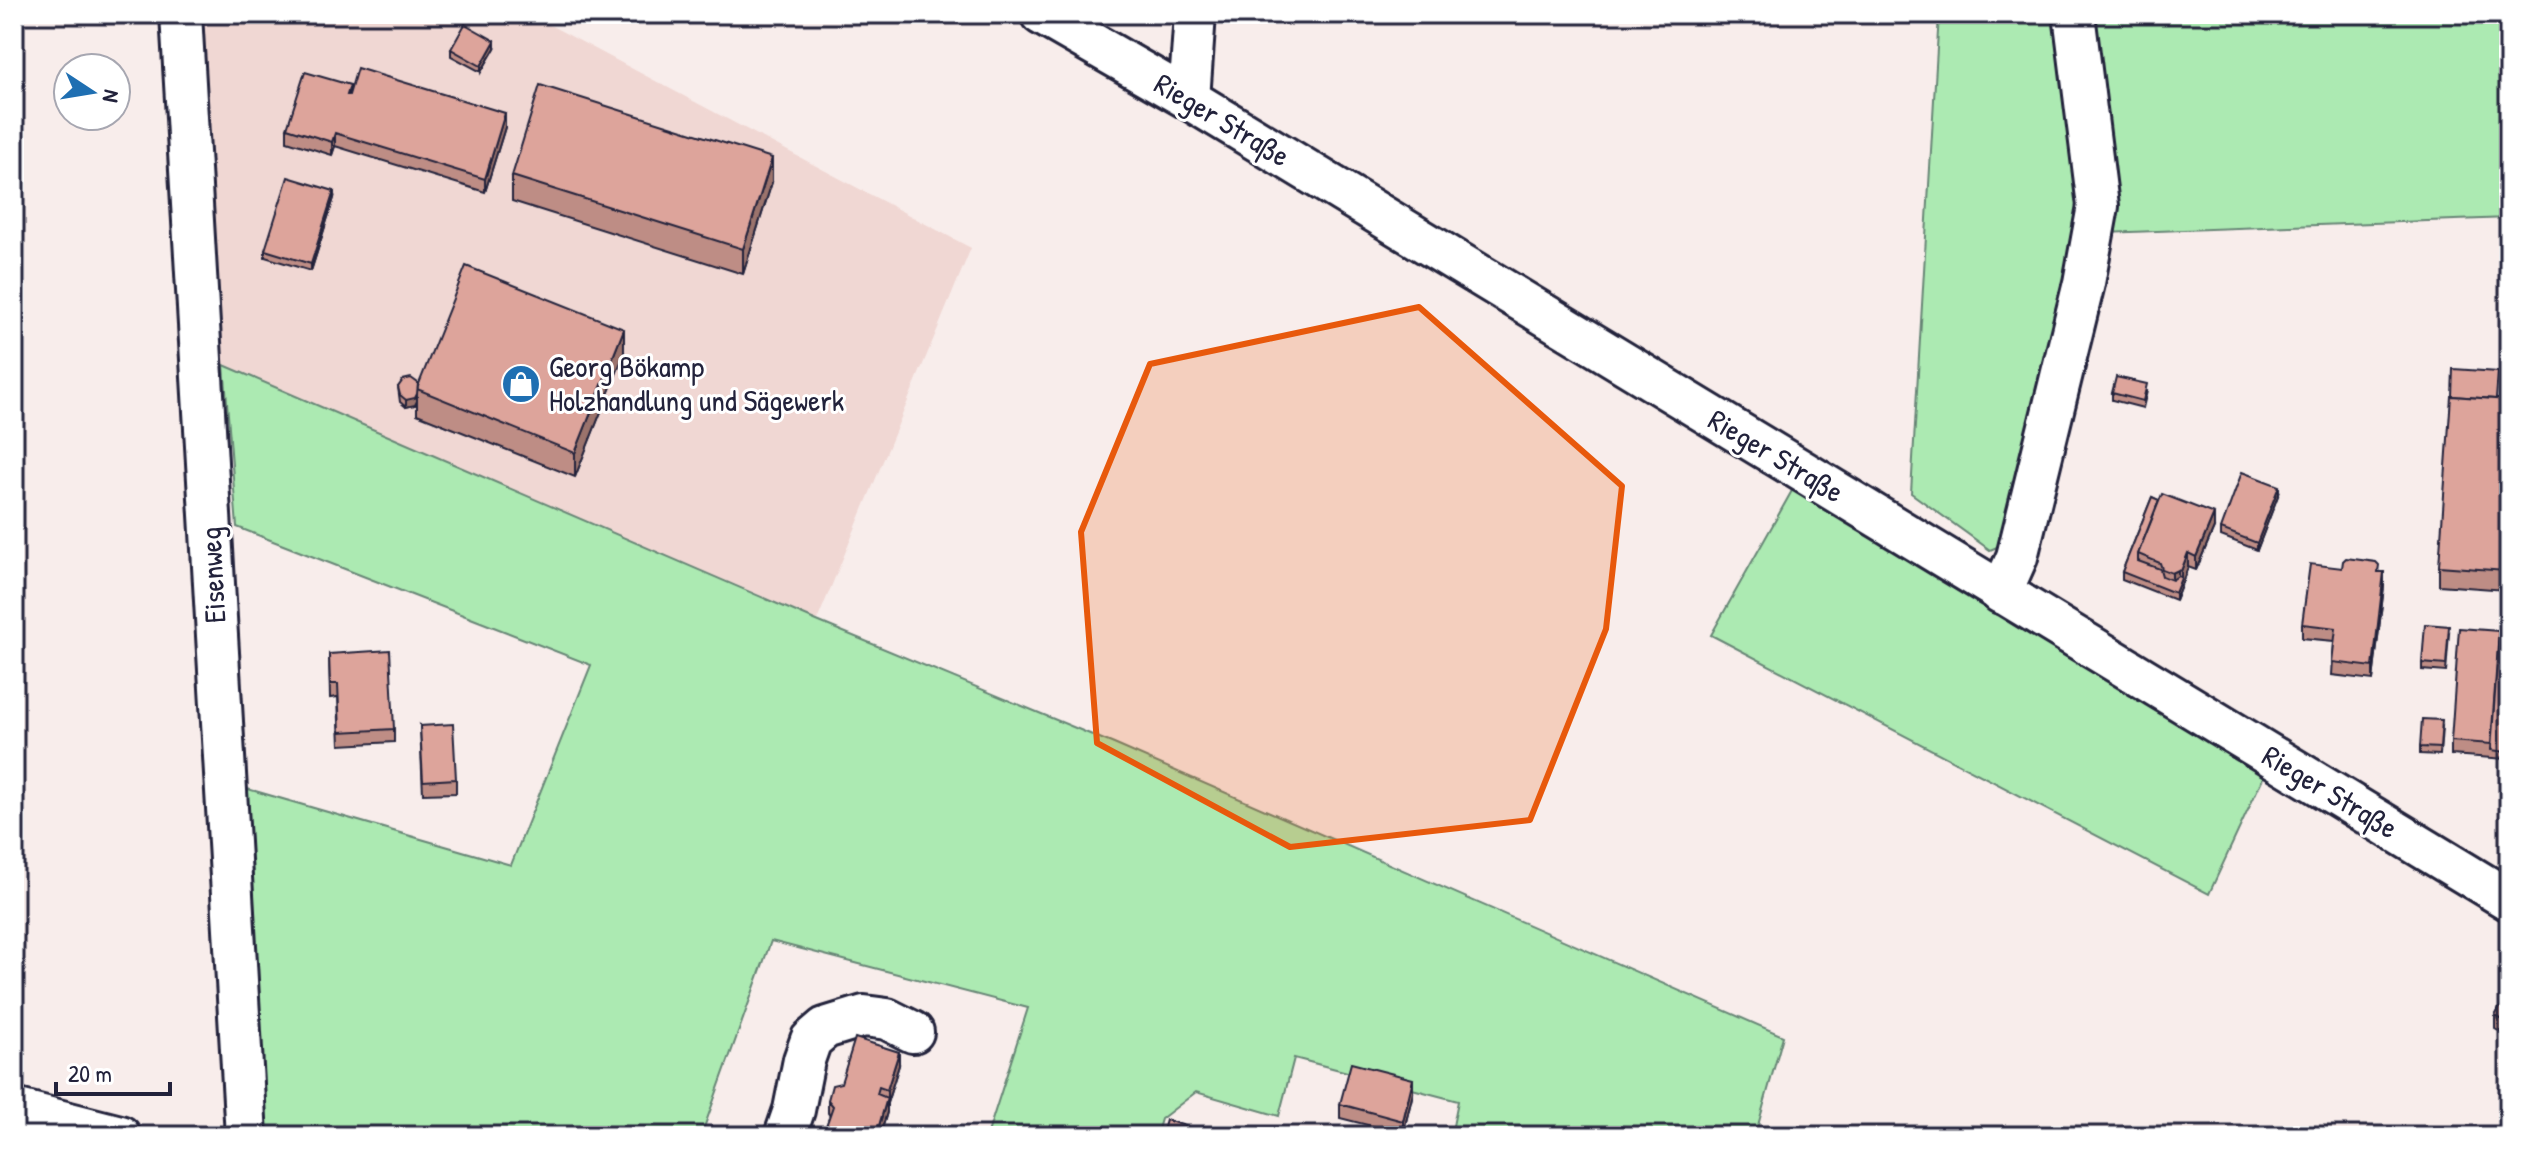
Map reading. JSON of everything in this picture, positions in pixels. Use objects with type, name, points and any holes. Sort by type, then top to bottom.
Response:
[{"type":"street","name":"Eisenweg","points":[[181,14],[246,1136]]},
{"type":"street","name":"Rieger Straße","points":[[1041,14],[1189,99],[2509,900]]},
{"type":"street","points":[[1189,99],[1195,14]]},
{"type":"street","points":[[2001,593],[2017,557],[2084,283],[2098,206],[2074,14]]},
{"type":"street","points":[[785,1136],[807,1050],[811,1040],[825,1028],[864,1016],[887,1019],[913,1032]]},
{"type":"street","points":[[14,1109],[120,1136]]},
{"type":"highlighted area","points":[[1419,307],[1622,486],[1606,629],[1530,820],[1290,847],[1097,743],[1081,532],[1150,364]]},
{"type":"shaded area","points":[[195,14],[529,14],[971,248],[817,621],[224,365],[211,285]]},
{"type":"green space","points":[[1939,14],[2067,14],[2090,206],[2004,544],[1990,550],[1911,493]]},
{"type":"green space","points":[[2094,14],[2509,14],[2509,218],[2104,233]]},
{"type":"green space","points":[[224,365],[817,621],[1114,744],[1783,1036],[1755,1136],[1451,1136],[1458,1101],[1294,1058],[1279,1116],[1196,1092],[1161,1119],[1156,1136],[987,1136],[1028,1008],[771,941],[701,1136],[264,1136],[241,787],[511,865],[591,665],[237,527]]},
{"type":"green space","points":[[1798,480],[2268,767],[2209,894],[1711,635]]},
{"type":"building","points":[[465,24],[495,41],[481,66],[451,49]]},
{"type":"building","points":[[357,68],[505,113],[485,179],[335,133],[332,142],[287,128],[305,72],[350,85],[349,95]]},
{"type":"building","points":[[540,85],[772,158],[743,249],[512,176]]},
{"type":"building","points":[[288,177],[334,191],[311,264],[265,250]]},
{"type":"building","name":"Georg Bökamp Holzhandlung und Sägewerk","points":[[466,266],[624,329],[575,453],[417,389]]},
{"type":"building","points":[[2453,369],[2498,372],[2496,399],[2452,396]]},
{"type":"building","points":[[2116,377],[2147,384],[2143,401],[2112,393]]},
{"type":"building","points":[[411,378],[418,383],[417,394],[415,398],[406,400],[400,395],[398,387],[403,380]]},
{"type":"building","points":[[2451,396],[2509,400],[2506,571],[2439,566]]},
{"type":"building","points":[[2242,472],[2279,486],[2257,543],[2221,529]]},
{"type":"building","points":[[2162,494],[2214,514],[2196,557],[2188,553],[2181,571],[2172,573],[2162,569],[2160,563],[2138,554]]},
{"type":"building","points":[[2152,497],[2159,500],[2138,561],[2160,569],[2162,576],[2172,580],[2178,576],[2181,578],[2175,593],[2122,572]]},
{"type":"building","points":[[2346,558],[2376,562],[2378,572],[2384,572],[2373,667],[2332,662],[2336,628],[2302,624],[2310,564],[2342,568]]},
{"type":"building","points":[[2425,624],[2449,626],[2446,665],[2422,663]]},
{"type":"building","points":[[2459,628],[2499,631],[2491,744],[2451,741]]},
{"type":"building","points":[[2499,637],[2509,638],[2506,752],[2491,750]]},
{"type":"building","points":[[390,650],[394,729],[340,732],[338,684],[330,684],[329,654]]},
{"type":"building","points":[[2422,719],[2442,720],[2440,748],[2420,747]]},
{"type":"building","points":[[453,724],[456,779],[423,781],[420,726]]},
{"type":"building","points":[[2509,992],[2509,1023],[2495,1016]]},
{"type":"building","points":[[855,1038],[899,1052],[887,1090],[879,1087],[877,1094],[887,1098],[876,1136],[846,1136],[825,1129],[833,1106],[828,1100],[832,1085],[841,1083]]},
{"type":"building","points":[[1351,1063],[1413,1079],[1403,1121],[1340,1104]]},
{"type":"building","points":[[1166,1120],[1185,1126],[1182,1136],[1162,1134]]},
{"type":"place","name":"Georg Bökamp Holzhandlung und Sägewerk","points":[[521,384]]}]
